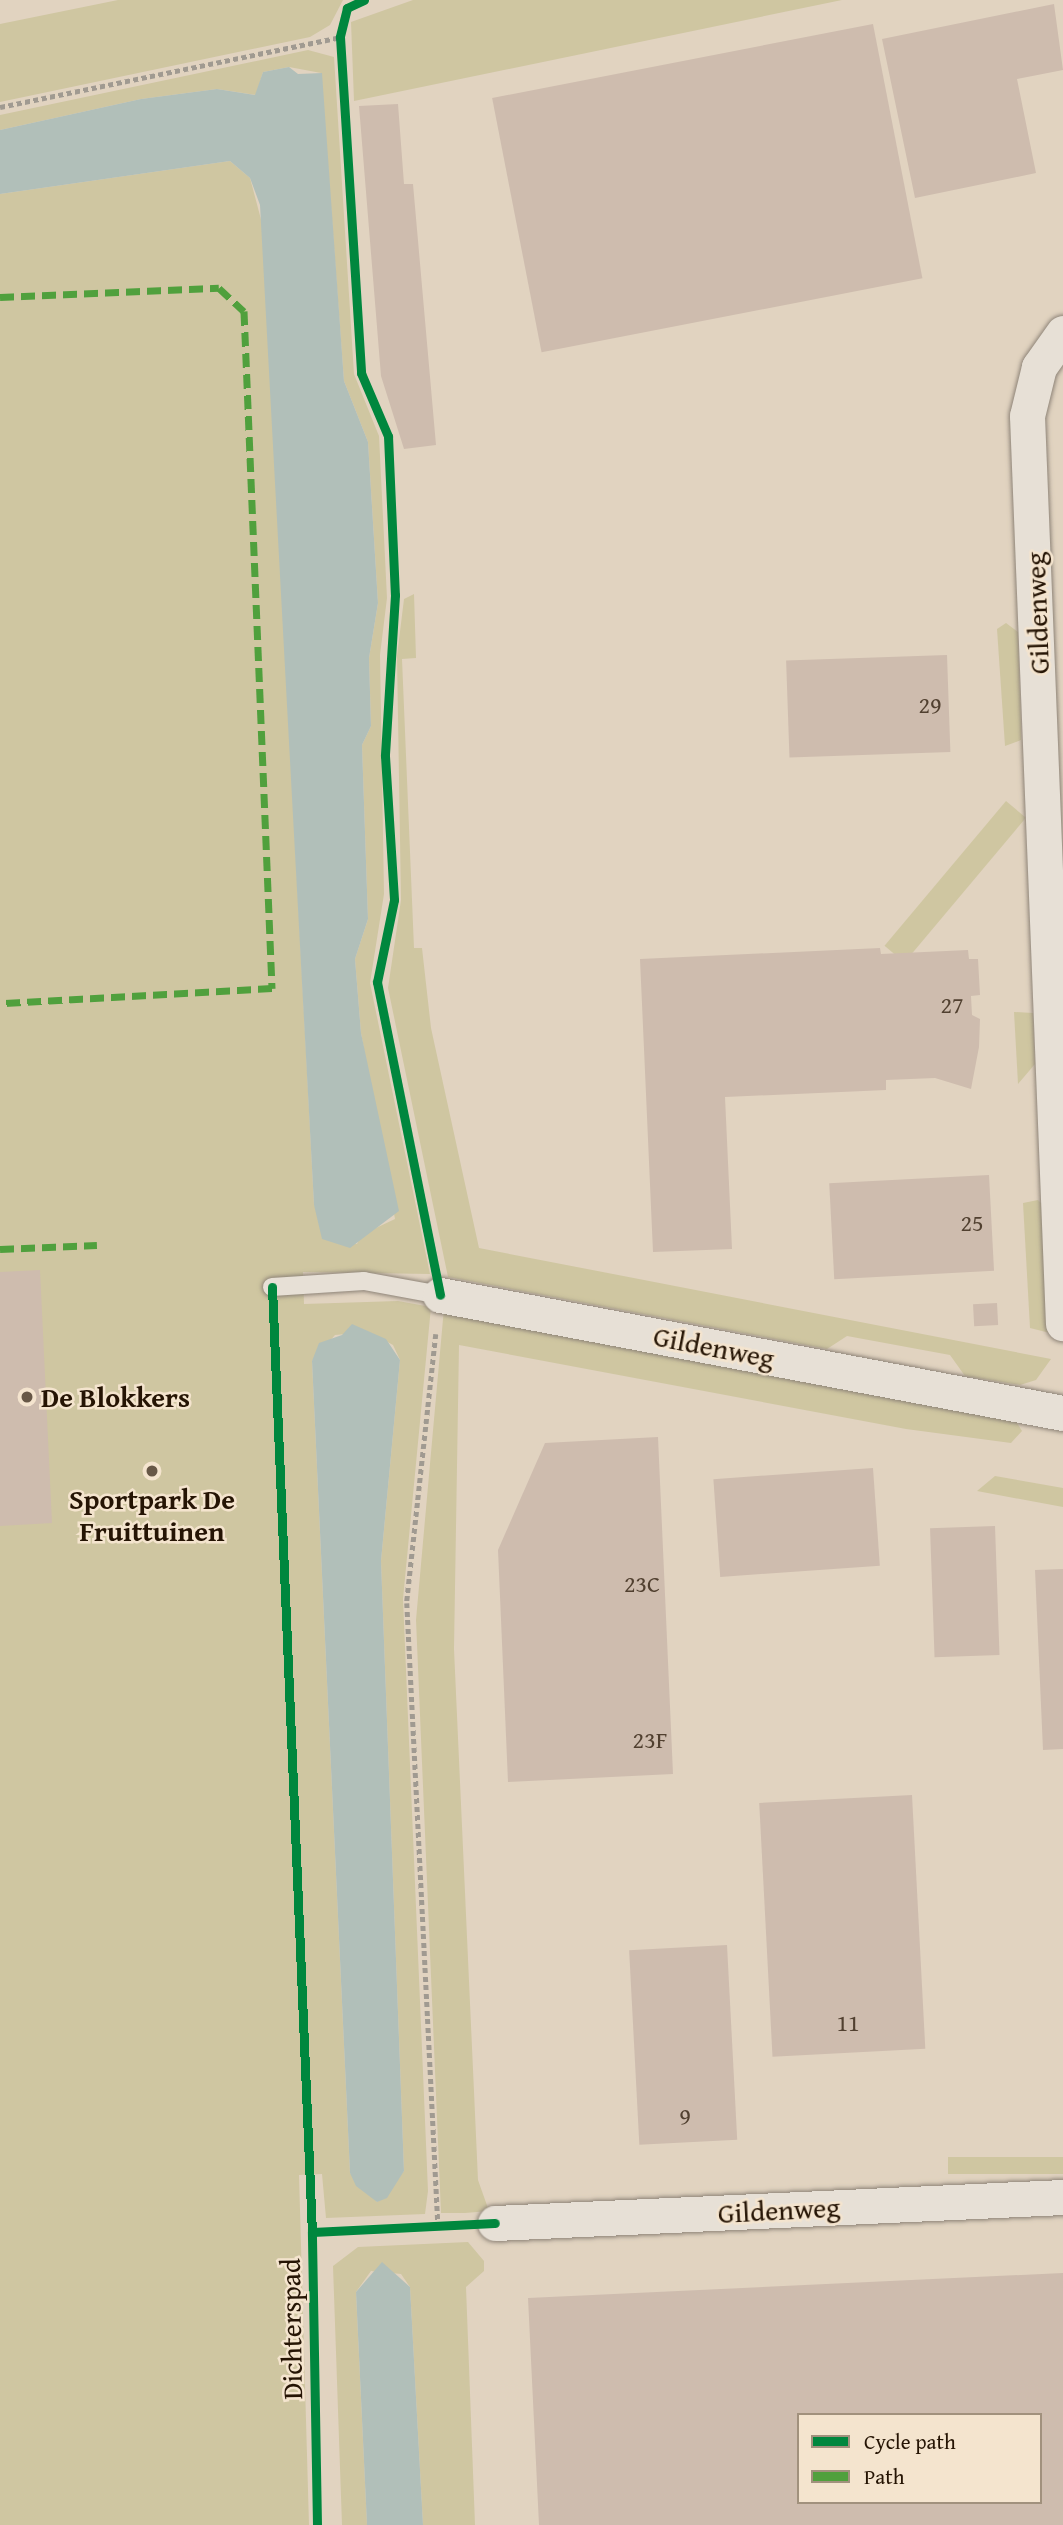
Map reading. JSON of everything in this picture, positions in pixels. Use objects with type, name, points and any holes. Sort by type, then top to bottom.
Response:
[{"type":"street","name":"Gildenweg","points":[[1063,332],[1039,368],[1027,416],[1063,1323]]},
{"type":"street","name":"Gildenweg","points":[[440,1295],[1063,1413]]},
{"type":"street","name":"Gildenweg","points":[[495,2223],[1063,2197]]},
{"type":"lane","name":"Gildenweg","points":[[272,1287],[364,1281],[440,1295]]},
{"type":"path","points":[[341,51],[342,25]]},
{"type":"path","points":[[0,107],[340,37]]},
{"type":"path","points":[[438,2224],[407,1603],[440,1295]]},
{"type":"path","points":[[426,2225],[495,2223]]},
{"type":"shaded area","points":[[118,0],[343,0],[330,25],[310,37],[0,102],[0,24]]},
{"type":"shaded area","points":[[413,0],[842,0],[354,101],[351,22]]},
{"type":"shaded area","name":"Sportpark De Fruittuinen","points":[[308,50],[334,57],[354,374],[379,436],[387,598],[380,655],[384,894],[370,983],[430,1274],[303,1272],[304,1304],[398,1301],[431,1307],[403,1599],[428,2191],[425,2214],[326,2218],[322,2174],[299,2175],[309,2525],[0,2525],[0,194],[230,161],[250,178],[263,227],[314,1205],[341,1240],[357,1244],[361,1235],[395,1219],[361,1033],[355,959],[368,919],[362,745],[371,726],[369,658],[378,603],[368,442],[344,381],[321,73],[289,67],[263,72],[256,95],[217,89],[141,99],[0,130],[0,115]],"holes":[[[369,1332],[393,1345],[400,1360],[381,1561],[404,2171],[377,2202],[350,2173],[312,1361],[335,1335]]]},
{"type":"shaded area","points":[[289,67],[298,74],[322,73],[344,381],[368,442],[378,603],[369,658],[371,726],[362,745],[368,919],[355,959],[361,1033],[399,1211],[350,1248],[322,1239],[314,1205],[260,205],[250,178],[230,161],[0,194],[0,130],[141,99],[217,89],[255,95],[263,72]]},
{"type":"shaded area","points":[[414,594],[416,658],[402,659],[414,948],[422,948],[431,1028],[479,1248],[1051,1359],[1036,1380],[1020,1385],[965,1376],[950,1355],[847,1336],[827,1349],[448,1277],[388,988],[401,900],[397,656],[404,599]]},
{"type":"shaded area","points":[[1006,623],[1018,632],[1021,740],[1005,746],[997,629]]},
{"type":"shaded area","points":[[1006,801],[1026,818],[904,962],[885,946]]},
{"type":"shaded area","points":[[1014,1012],[1033,1013],[1035,1064],[1018,1084]]},
{"type":"shaded area","points":[[1038,1200],[1043,1205],[1050,1333],[1030,1328],[1023,1203]]},
{"type":"shaded area","points":[[444,1308],[1014,1418],[1022,1431],[1011,1443],[906,1429],[459,1345],[454,1649],[478,2180],[489,2211],[465,2213],[441,2213],[416,1620]]},
{"type":"shaded area","points":[[352,1324],[386,1339],[400,1360],[381,1561],[404,2171],[387,2198],[377,2202],[356,2186],[350,2173],[312,1361],[319,1343],[342,1335]]},
{"type":"shaded area","points":[[995,1476],[1063,1488],[1063,1507],[977,1491]]},
{"type":"shaded area","points":[[948,2157],[1063,2157],[1063,2174],[948,2174]]},
{"type":"shaded area","points":[[468,2242],[484,2261],[484,2271],[466,2287],[475,2525],[423,2525],[410,2287],[401,2274],[371,2271],[356,2292],[367,2525],[342,2525],[333,2266],[358,2247]]},
{"type":"shaded area","points":[[382,2262],[410,2287],[423,2525],[367,2525],[356,2292]]},
{"type":"building","points":[[1054,4],[1063,70],[1017,79],[1036,173],[915,198],[882,39]]},
{"type":"building","points":[[873,24],[922,278],[542,352],[492,98]]},
{"type":"building","points":[[398,104],[404,184],[413,184],[436,445],[404,449],[381,376],[359,106]]},
{"type":"building","points":[[947,655],[950,752],[789,758],[786,661]]},
{"type":"building","points":[[880,948],[881,954],[968,950],[969,959],[978,959],[980,995],[971,996],[972,1015],[980,1019],[979,1047],[971,1089],[935,1078],[886,1080],[886,1090],[725,1097],[732,1249],[653,1252],[640,959]]},
{"type":"building","points":[[989,1175],[994,1271],[834,1279],[829,1183]]},
{"type":"building","points":[[40,1270],[52,1523],[0,1526],[0,1272]]},
{"type":"building","points":[[997,1303],[998,1325],[974,1326],[973,1304]]},
{"type":"building","points":[[658,1437],[673,1774],[508,1782],[498,1550],[545,1443]]},
{"type":"building","points":[[873,1468],[880,1566],[720,1577],[713,1479]]},
{"type":"building","points":[[995,1526],[1000,1655],[935,1657],[930,1528]]},
{"type":"building","points":[[1063,1569],[1063,1749],[1043,1750],[1035,1570]]},
{"type":"building","points":[[912,1795],[925,2049],[773,2057],[759,1803]]},
{"type":"building","points":[[727,1945],[737,2140],[639,2145],[629,1950]]},
{"type":"building","points":[[1063,2273],[1063,2525],[539,2525],[528,2298]]},
{"type":"marked path","points":[[0,297],[219,288],[244,311],[272,988],[0,1003]]},
{"type":"marked path","points":[[0,1249],[97,1245]]},
{"type":"cycle path","points":[[364,0],[347,8],[340,37],[361,373],[388,436],[395,595],[385,756],[394,900],[377,982],[440,1295]]},
{"type":"cycle path","points":[[272,1287],[312,2232]]},
{"type":"cycle path","name":"Dichterspad","points":[[317,2525],[312,2232],[495,2223]]},
{"type":"place","name":"De Blokkers","points":[[27,1397]]},
{"type":"place","name":"Sportpark De Fruittuinen","points":[[152,1471]]}]
